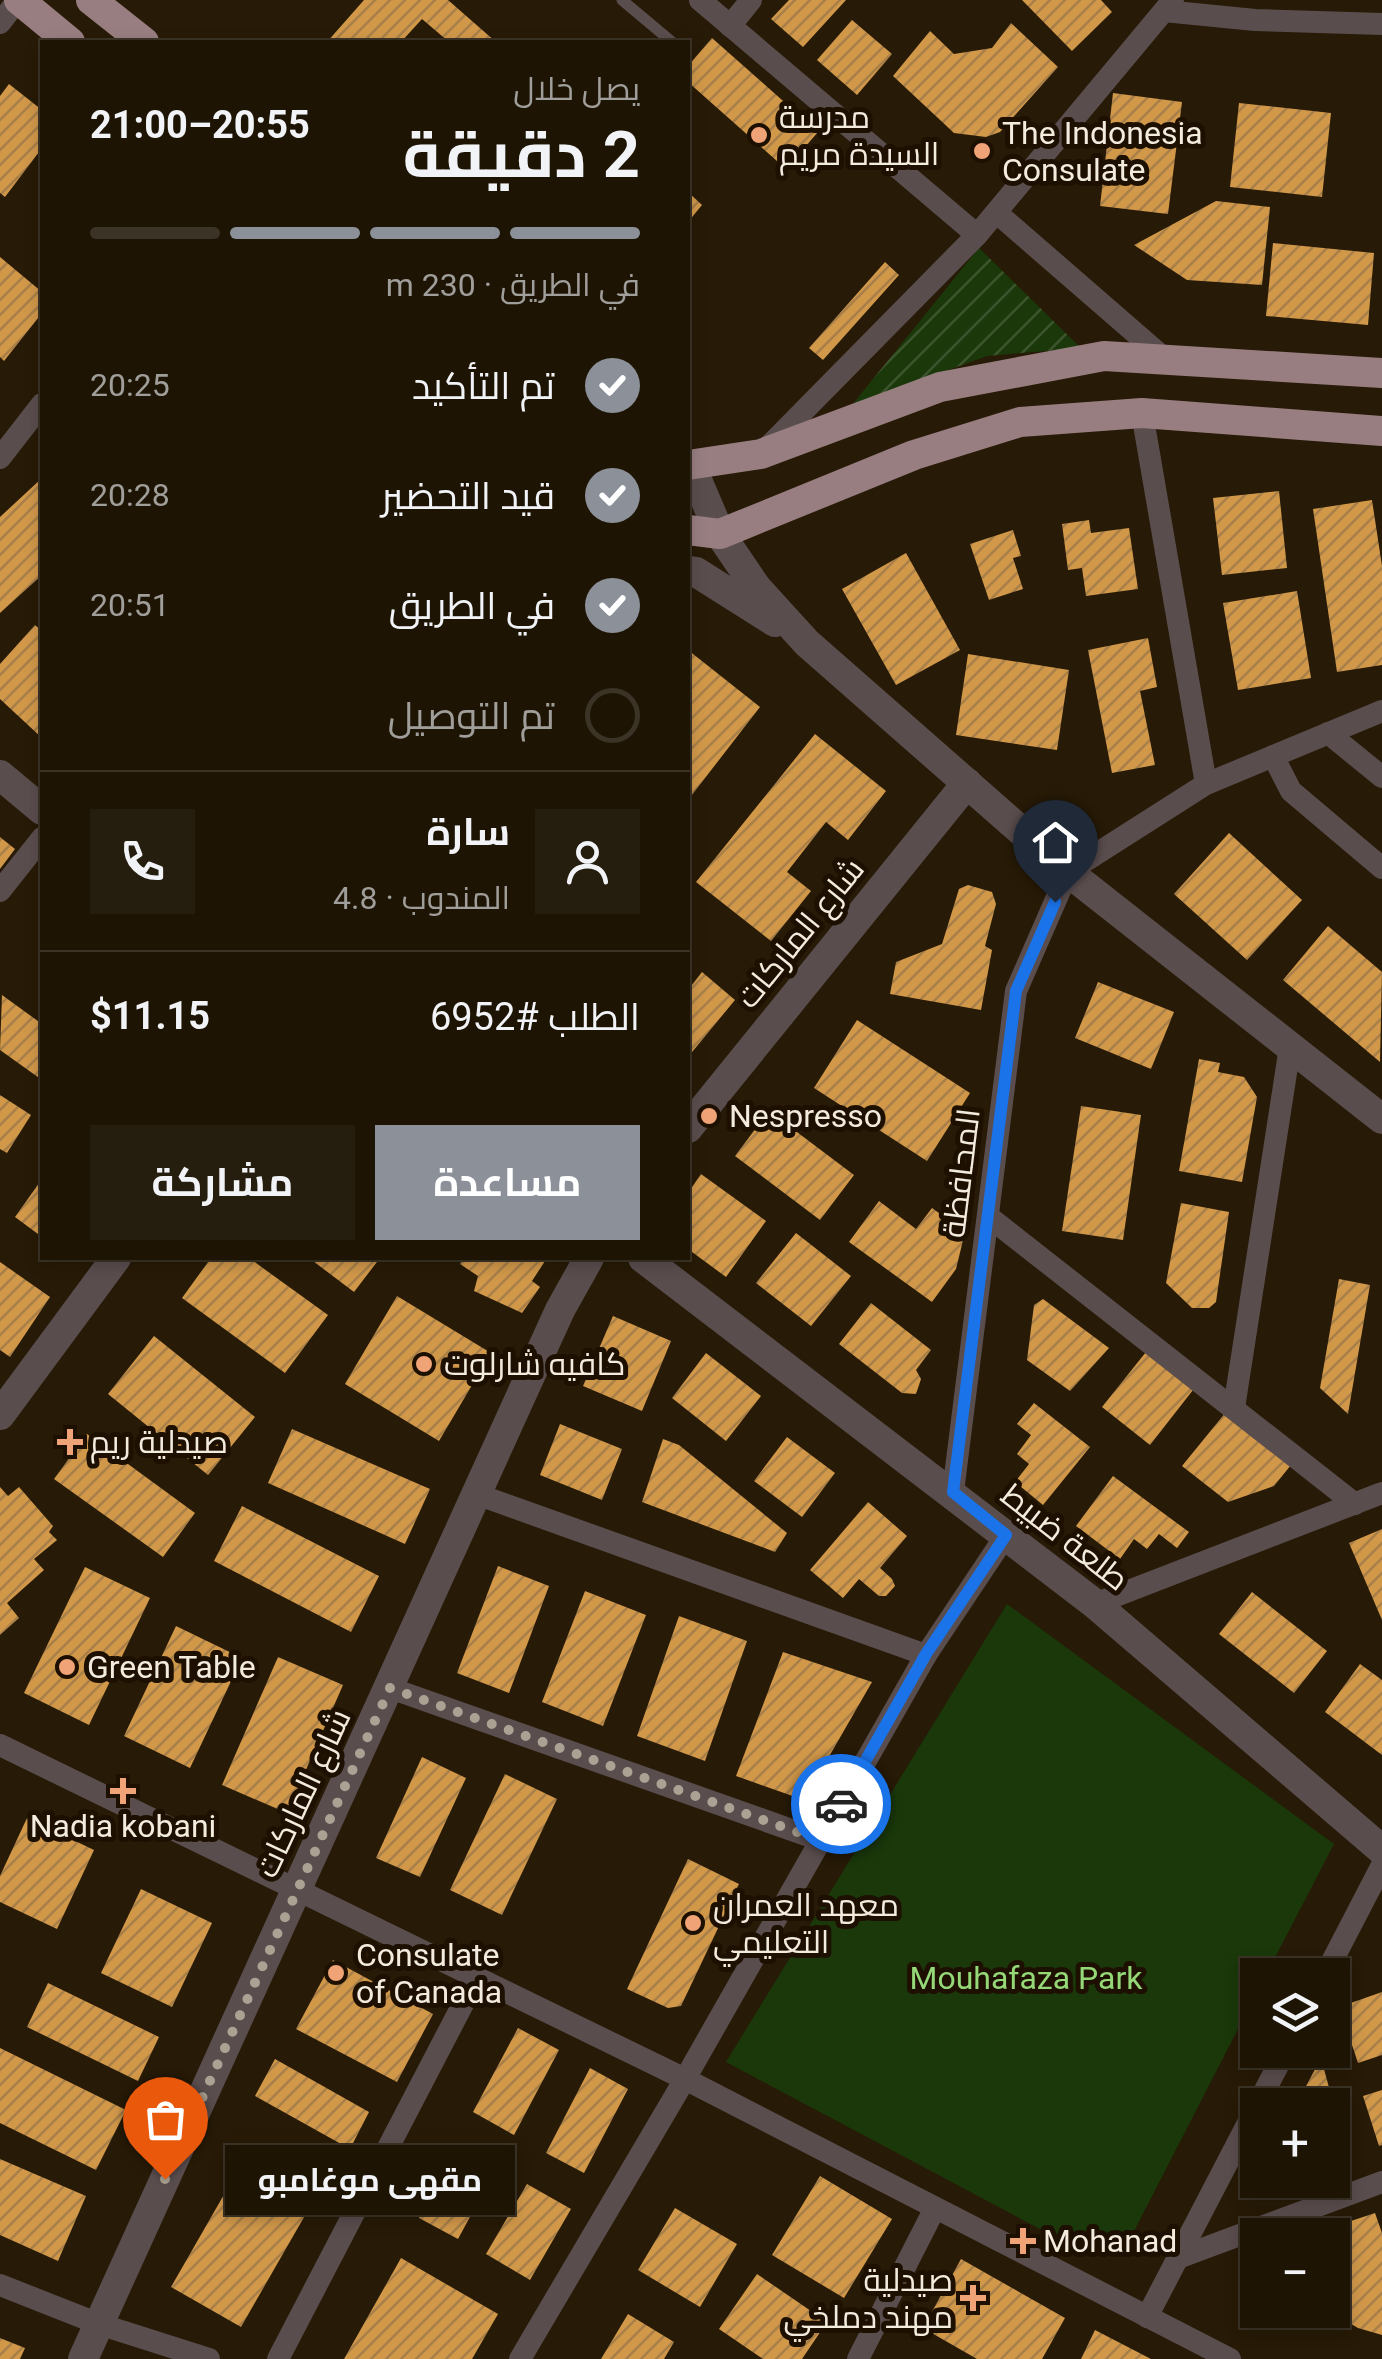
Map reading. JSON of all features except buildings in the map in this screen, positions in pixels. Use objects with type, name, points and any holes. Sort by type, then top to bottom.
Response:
[{"type":"main road","points":[[19,0],[68,40]]},
{"type":"main road","points":[[90,0],[141,40]]},
{"type":"main road","points":[[690,466],[761,454],[940,386],[1104,356],[1382,373]]},
{"type":"main road","points":[[690,530],[720,534],[914,455],[1020,422],[1142,413],[1382,431]]},
{"type":"street","points":[[0,23],[19,0]]},
{"type":"street","points":[[700,0],[976,235]]},
{"type":"street","points":[[730,26],[751,0]]},
{"type":"street","points":[[761,454],[996,213],[1168,6],[1255,20],[1382,24]]},
{"type":"street","points":[[996,213],[1164,358]]},
{"type":"street","points":[[0,458],[40,407]]},
{"type":"street","points":[[1142,413],[1206,784]]},
{"type":"street","points":[[690,468],[720,534],[756,588],[807,643],[1068,872],[1382,1119]]},
{"type":"street","points":[[690,571],[807,643]]},
{"type":"street","points":[[1068,872],[1206,784],[1382,711]]},
{"type":"street","points":[[1328,734],[1382,776]]},
{"type":"street","points":[[1273,756],[1291,792],[1382,868]]},
{"type":"street","points":[[0,775],[40,808]]},
{"type":"street","name":"شارع الماركات","points":[[690,1126],[967,784]]},
{"type":"street","points":[[0,891],[40,841]]},
{"type":"street","name":"المحافظة","points":[[953,1492],[1016,991],[1068,872]]},
{"type":"street","points":[[1234,1408],[1290,1047]]},
{"type":"street","points":[[989,1217],[1356,1504]]},
{"type":"street","points":[[3,1405],[114,1260]]},
{"type":"street","name":"شارع الماركات","points":[[83,2359],[479,1496],[560,1310],[589,1260]]},
{"type":"street","name":"طلعة ضبيط","points":[[647,1260],[1095,1604],[1382,1850]]},
{"type":"street","points":[[1095,1604],[1382,1493]]},
{"type":"street","points":[[479,1496],[926,1654]]},
{"type":"street","points":[[520,2359],[685,2080],[926,1654],[1006,1535]]},
{"type":"street","points":[[390,1688],[820,1840]]},
{"type":"street","points":[[0,1745],[685,2080],[1230,2359]]},
{"type":"street","points":[[1334,1958],[1382,1866]]},
{"type":"street","points":[[278,2359],[477,1977]]},
{"type":"street","points":[[1148,2316],[1277,2068]]},
{"type":"street","points":[[1178,2258],[1382,2182]]},
{"type":"street","points":[[858,2359],[935,2208]]},
{"type":"street","points":[[0,2286],[99,2324],[209,2359]]},
{"type":"lane","points":[[622,0],[670,40]]},
{"type":"green space","points":[[979,248],[1081,348],[987,356],[852,405]]},
{"type":"green space","name":"Mouhafaza Park","points":[[1007,1604],[1334,1844],[1275,1958],[1240,1958],[1240,2025],[1130,2239],[1105,2252],[1085,2253],[726,2062]]},
{"type":"way so far","points":[[165,2179],[390,1688],[820,1840],[841,1804]]},
{"type":"place","name":"مدرسة السيدة مريم","points":[[759,135]]},
{"type":"place","name":"The Indonesia Consulate","points":[[982,151]]},
{"type":"place","name":"Nespresso","points":[[709,1116]]},
{"type":"place","name":"كافيه شارلوت","points":[[424,1364]]},
{"type":"place","name":"صيدلية ريم","points":[[70,1442]]},
{"type":"place","name":"Green Table","points":[[67,1667]]},
{"type":"place","name":"Nadia kobani","points":[[123,1791]]},
{"type":"place","name":"معهد العمران التعليمي","points":[[693,1923]]},
{"type":"place","name":"Consulate of Canada","points":[[336,1973]]},
{"type":"place","name":"مقهى موغامبو","points":[[165,2179]]},
{"type":"place","name":"Mohanad","points":[[1023,2241]]},
{"type":"place","name":"صيدلية مهند دملخي","points":[[973,2298]]},
{"type":"route","points":[[841,1804],[926,1654],[1006,1535],[953,1492],[1016,991],[1055,902]]}]
